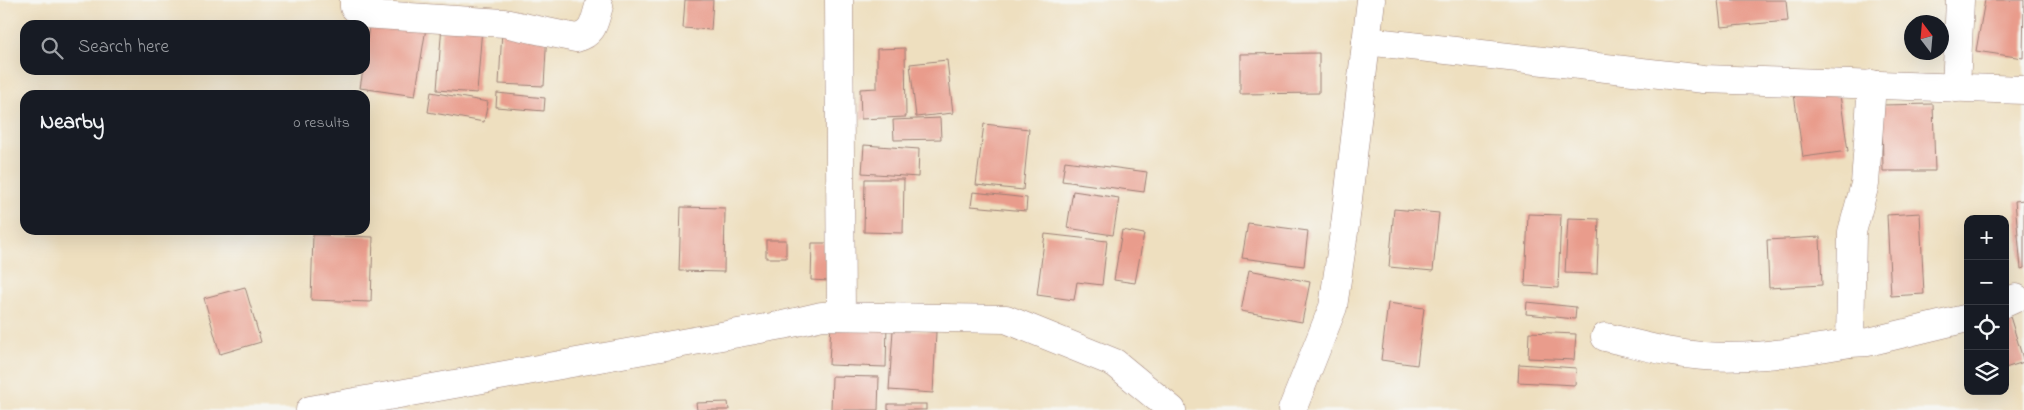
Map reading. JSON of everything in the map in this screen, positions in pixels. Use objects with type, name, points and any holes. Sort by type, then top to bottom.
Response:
[{"type":"street","points":[[354,0],[354,8],[362,14],[504,23],[576,38],[586,36],[592,28],[600,6]]},
{"type":"street","points":[[838,0],[841,316]]},
{"type":"street","points":[[1292,410],[1333,307],[1345,225],[1371,0]]},
{"type":"street","points":[[1956,88],[1960,0]]},
{"type":"street","points":[[1366,41],[1704,79],[2024,90]]},
{"type":"street","points":[[1850,343],[1852,232],[1865,184],[1867,132],[1872,84]]},
{"type":"street","points":[[310,410],[783,325],[822,316],[1006,319],[1115,362],[1172,410]]},
{"type":"street","points":[[1605,337],[1672,352],[1718,356],[1781,354],[1868,342],[1964,319]]},
{"type":"building","points":[[685,0],[713,0],[711,30],[683,28]]},
{"type":"building","points":[[1718,0],[1786,0],[1788,21],[1721,27]]},
{"type":"building","points":[[1985,0],[2024,0],[2023,58],[1976,51]]},
{"type":"building","points":[[370,20],[426,28],[415,96],[360,88],[362,75],[370,75]]},
{"type":"building","points":[[442,24],[482,27],[477,93],[437,90]]},
{"type":"building","points":[[502,30],[547,32],[544,86],[499,84]]},
{"type":"building","points":[[905,48],[906,117],[861,119],[860,89],[877,88],[877,49]]},
{"type":"building","points":[[1319,53],[1319,93],[1240,94],[1240,54]]},
{"type":"building","points":[[947,60],[953,113],[916,117],[910,64]]},
{"type":"building","points":[[1839,88],[1848,151],[1803,157],[1794,94]]},
{"type":"building","points":[[431,92],[488,102],[484,122],[428,112]]},
{"type":"building","points":[[497,93],[545,98],[544,111],[496,107]]},
{"type":"building","points":[[1933,104],[1935,171],[1883,171],[1882,105]]},
{"type":"building","points":[[940,118],[941,139],[894,140],[893,120]]},
{"type":"building","points":[[984,124],[1029,129],[1023,190],[976,185]]},
{"type":"building","points":[[864,145],[919,149],[918,177],[862,173]]},
{"type":"building","points":[[1065,161],[1147,172],[1144,192],[1062,181]]},
{"type":"building","points":[[865,179],[904,179],[903,233],[864,232]]},
{"type":"building","points":[[1073,191],[1119,198],[1113,235],[1067,228]]},
{"type":"building","points":[[973,192],[1027,198],[1026,211],[971,206]]},
{"type":"building","points":[[2024,200],[2024,268],[2021,269],[2015,201]]},
{"type":"building","points":[[681,207],[725,208],[724,272],[679,271]]},
{"type":"building","points":[[1394,209],[1439,213],[1433,271],[1389,267]]},
{"type":"building","points":[[1920,213],[1924,294],[1891,296],[1887,215]]},
{"type":"building","points":[[1528,214],[1561,215],[1558,288],[1525,286]]},
{"type":"building","points":[[1568,218],[1599,219],[1597,274],[1565,273]]},
{"type":"building","points":[[1248,223],[1308,231],[1304,266],[1242,258]]},
{"type":"building","points":[[1122,230],[1144,234],[1135,283],[1114,280]]},
{"type":"building","points":[[1045,234],[1107,241],[1102,285],[1077,282],[1074,300],[1037,295]]},
{"type":"building","points":[[313,235],[373,237],[371,302],[311,300]]},
{"type":"building","points":[[1820,237],[1822,285],[1769,288],[1767,240]]},
{"type":"building","points":[[766,240],[786,240],[786,258],[766,258]]},
{"type":"building","points":[[812,243],[831,243],[830,281],[811,280]]},
{"type":"building","points":[[1249,270],[1310,282],[1302,322],[1241,311]]},
{"type":"building","points":[[245,287],[261,342],[220,354],[204,298]]},
{"type":"building","points":[[1527,302],[1576,307],[1575,319],[1526,314]]},
{"type":"building","points":[[1388,303],[1424,308],[1417,365],[1381,360]]},
{"type":"building","points":[[2009,313],[2024,362],[2009,367]]},
{"type":"building","points":[[831,322],[887,323],[886,367],[829,365]]},
{"type":"building","points":[[893,330],[936,332],[933,393],[889,390]]},
{"type":"building","points":[[1529,332],[1576,334],[1574,360],[1528,358]]},
{"type":"building","points":[[1519,364],[1576,368],[1575,385],[1518,382]]},
{"type":"building","points":[[832,376],[879,377],[878,410],[831,410]]},
{"type":"building","points":[[728,402],[729,410],[697,410],[696,403]]},
{"type":"building","points":[[888,404],[926,404],[926,410],[888,410]]}]
